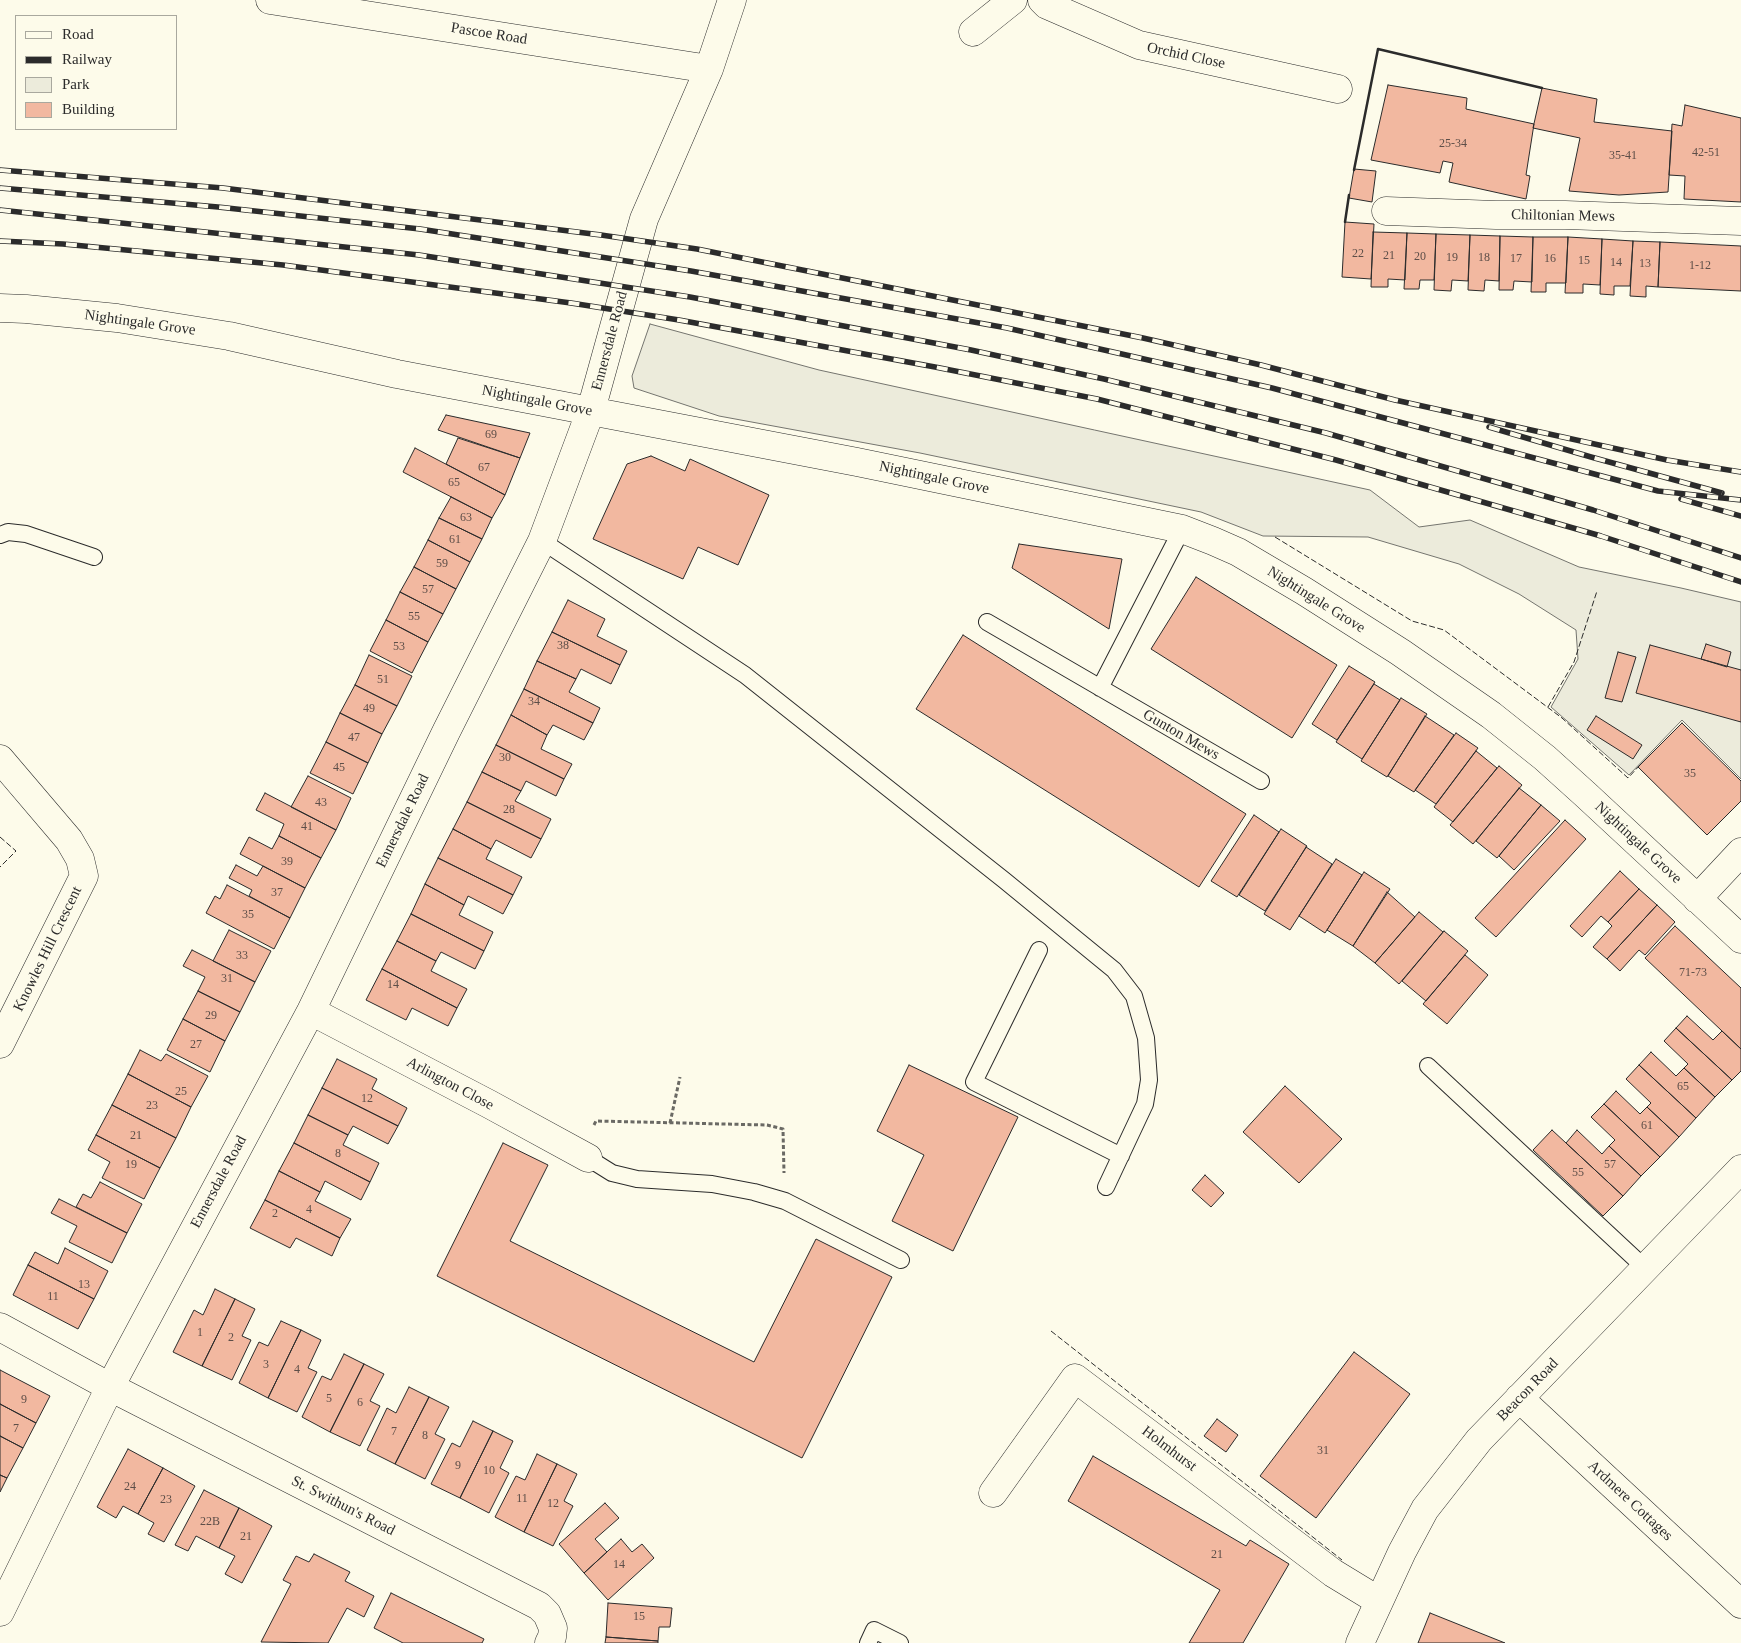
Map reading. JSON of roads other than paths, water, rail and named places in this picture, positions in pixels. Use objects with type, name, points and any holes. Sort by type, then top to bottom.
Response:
[{"type":"street","name":"Pascoe Road","points":[[270,0],[709,69]]},
{"type":"street","name":"Ennersdale Road","points":[[0,1612],[110,1387],[311,1011],[446,732],[542,541],[591,410],[644,219],[709,69],[732,0]]},
{"type":"street","points":[[973,32],[1012,0]]},
{"type":"street","name":"Orchid Close","points":[[1042,0],[1047,5],[1139,45],[1338,89]]},
{"type":"street","name":"Chiltonian Mews","points":[[1386,211],[1496,215],[1565,215],[1741,222]]},
{"type":"street","name":"Nightingale Grove","points":[[0,308],[117,318],[229,336],[397,374],[857,462],[1182,529],[1213,540],[1238,552],[1304,590],[1400,652],[1491,715],[1545,758],[1741,939]]},
{"type":"street","name":"Knowles Hill Crescent","points":[[0,759],[69,840],[80,859],[84,876],[0,1044]]},
{"type":"street","points":[[1697,899],[1741,852]]},
{"type":"street","name":"Arlington Close","points":[[311,1011],[583,1155]]},
{"type":"street","name":"Beacon Road","points":[[1360,1643],[1424,1509],[1479,1440],[1741,1169]]},
{"type":"street","points":[[0,1327],[110,1387]]},
{"type":"street","name":"Holmhurst","points":[[993,1493],[1075,1378],[1333,1573],[1379,1601]]},
{"type":"street","name":"St. Swithun's Road","points":[[110,1387],[539,1606],[547,1614],[553,1628],[549,1643]]},
{"type":"street","name":"Ardmere Cottages","points":[[1519,1398],[1741,1604]]},
{"type":"lane","points":[[1100,688],[1182,529]]},
{"type":"lane","points":[[0,535],[8,532],[26,534],[94,557]]},
{"type":"lane","points":[[542,541],[745,676],[1004,880],[1114,970],[1134,996],[1146,1038],[1149,1080],[1145,1104],[1106,1188]]},
{"type":"lane","name":"Gunton Mews","points":[[987,622],[1262,781]]},
{"type":"lane","points":[[1039,950],[974,1082],[1120,1156]]},
{"type":"lane","points":[[1428,1066],[1645,1268]]},
{"type":"lane","points":[[583,1155],[612,1173],[647,1180],[712,1184],[754,1192],[785,1201],[901,1260]]},
{"type":"lane","points":[[868,1643],[874,1630],[900,1643]]},
{"type":"railway","points":[[0,170],[223,188],[601,235],[697,249],[1143,338],[1261,365],[1395,400],[1667,460],[1741,472]]},
{"type":"railway","points":[[0,188],[218,207],[420,229],[691,271],[1007,328],[1272,388],[1658,491],[1741,500]]},
{"type":"railway","points":[[0,210],[419,255],[690,297],[971,350],[1104,379],[1326,433],[1593,510],[1741,558]]},
{"type":"railway","points":[[0,241],[63,244],[283,265],[571,303],[679,320],[935,367],[1097,399],[1336,460],[1601,536],[1741,582]]},
{"type":"railway","points":[[1489,427],[1722,493]]},
{"type":"railway","points":[[1681,499],[1741,516]]}]
